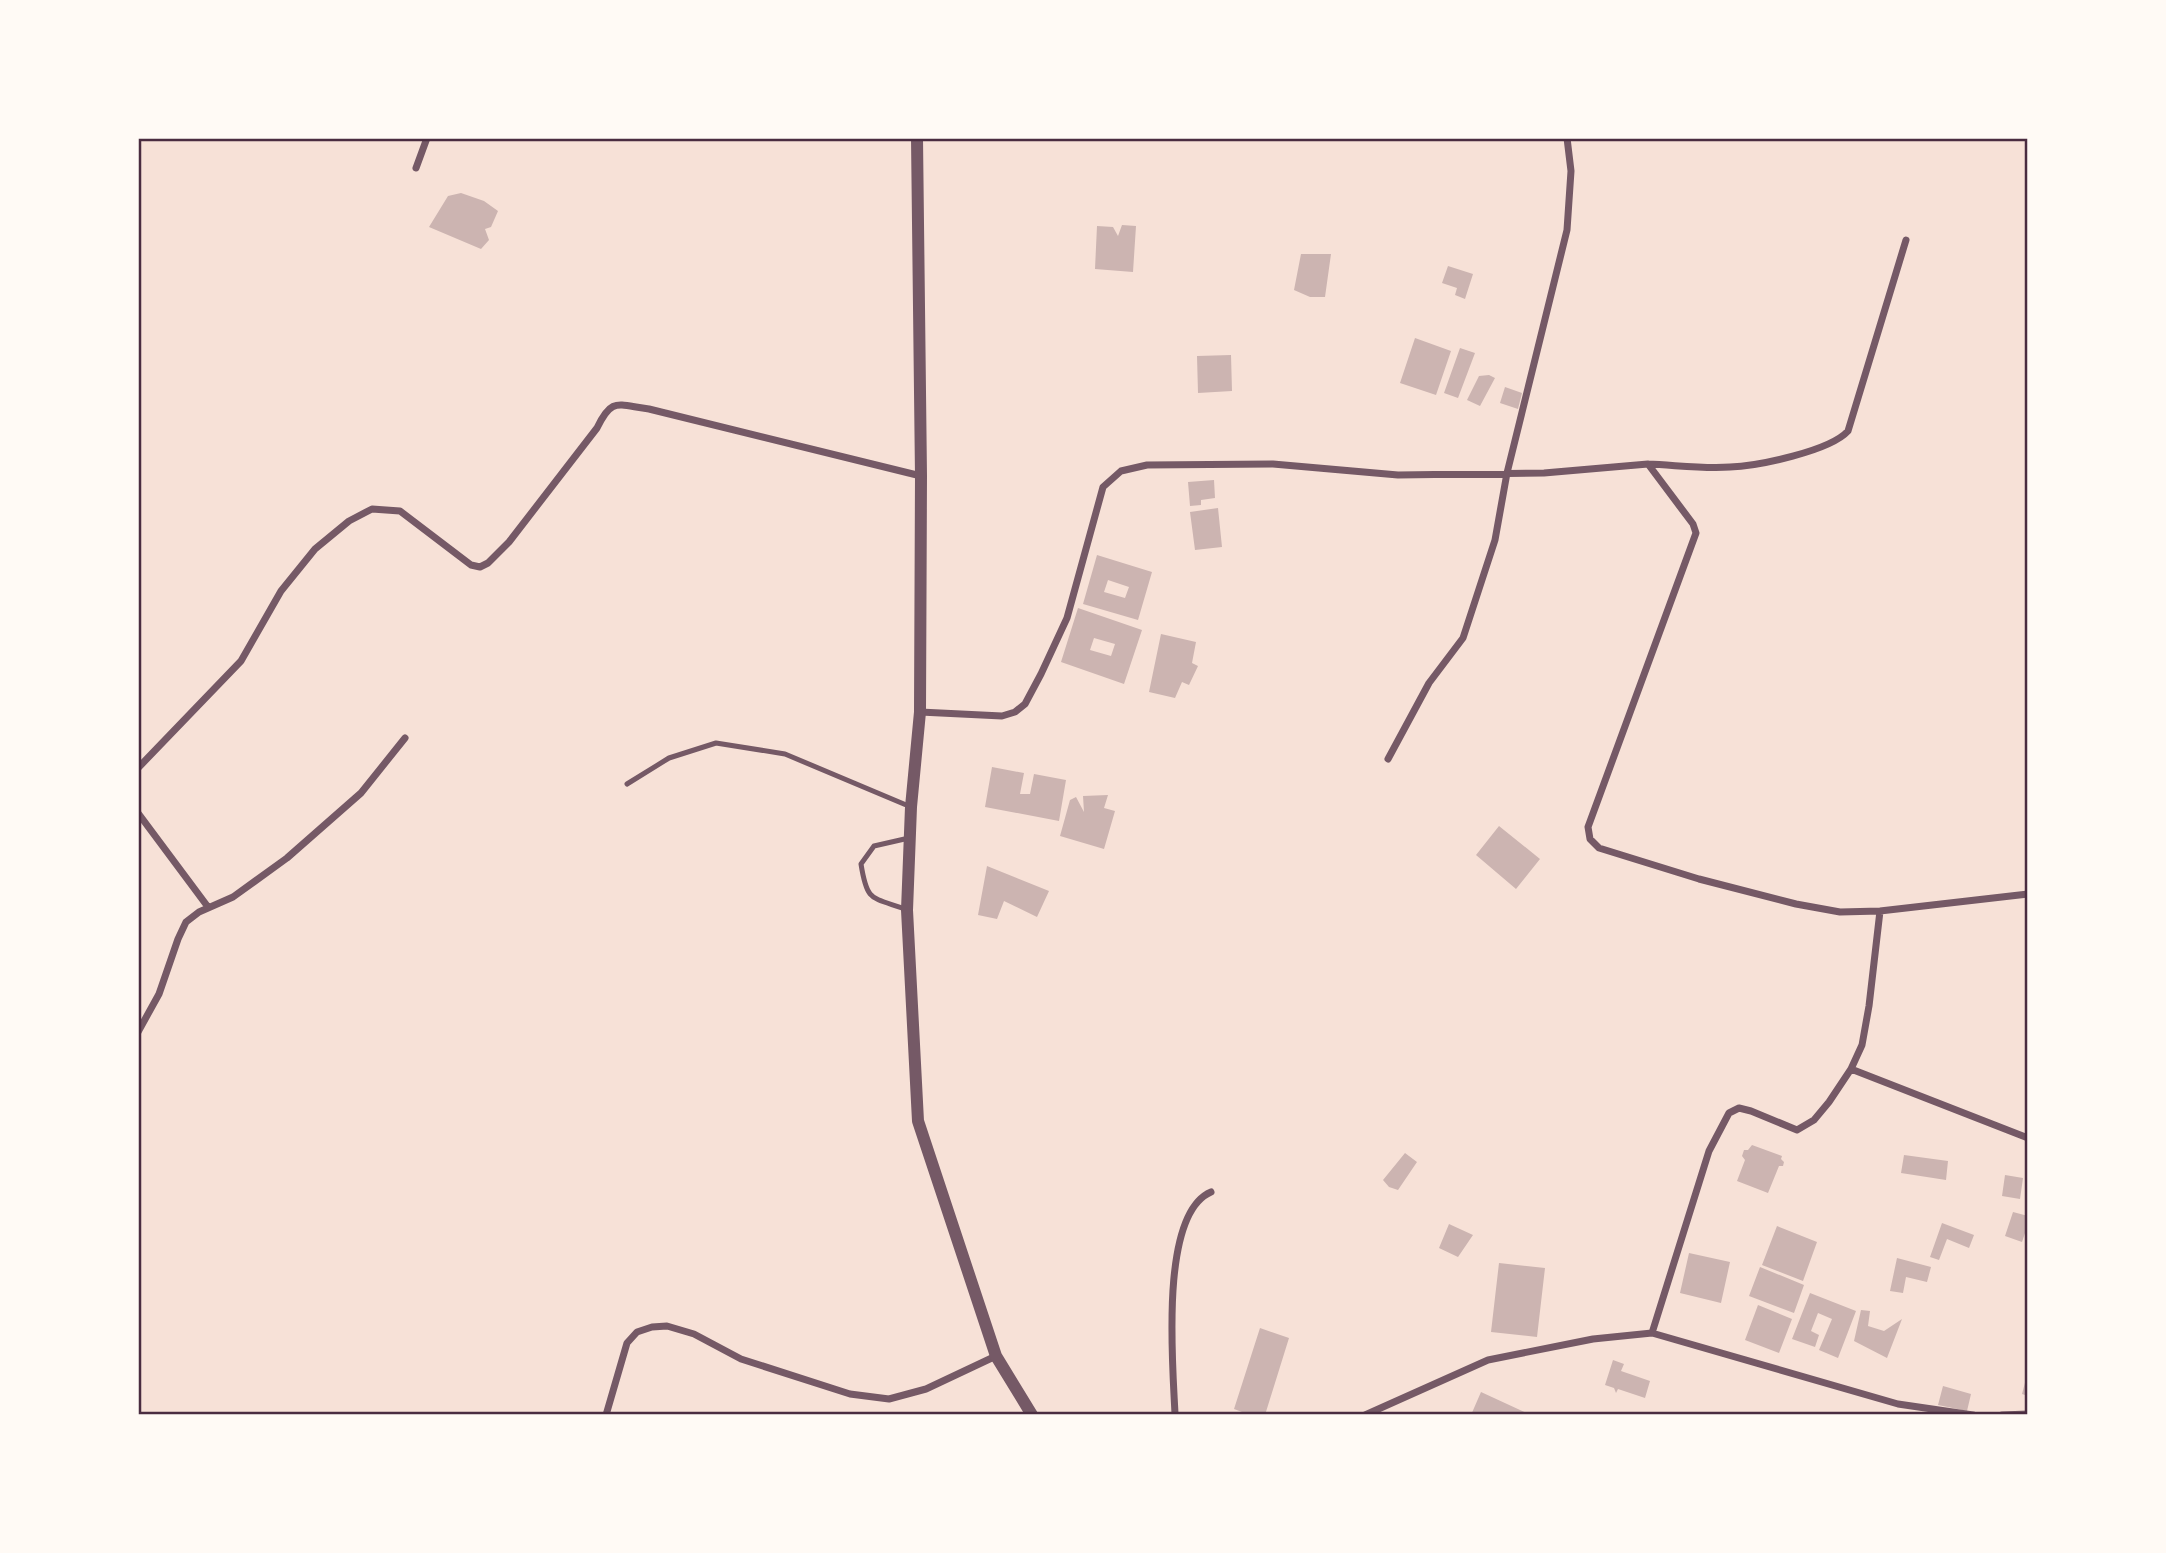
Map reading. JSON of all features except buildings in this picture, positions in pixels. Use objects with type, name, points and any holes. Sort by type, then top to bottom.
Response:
[{"type":"street","points":[[416,168],[427,138]]},
{"type":"street","points":[[918,138],[920,712],[911,807],[907,910],[918,1121],[996,1356],[1032,1415]]},
{"type":"street","points":[[1388,759],[1429,683],[1463,638],[1495,540],[1507,473],[1567,230],[1572,171],[1567,138]]},
{"type":"street","points":[[920,712],[1002,716],[1015,712],[1025,704],[1067,618],[1103,487],[1121,471],[1147,465],[1273,464],[1398,475],[1544,473],[1648,464],[1731,467],[1790,456],[1834,443],[1848,431],[1906,240]]},
{"type":"street","points":[[138,768],[241,661],[281,591],[315,549],[349,521],[372,509],[400,511],[471,565],[480,567],[488,564],[509,542],[597,428],[606,409],[611,406],[649,409],[921,476]]},
{"type":"street","points":[[1648,464],[1693,524],[1696,533],[1588,827],[1590,839],[1599,848],[1699,879],[1840,912],[1880,911],[2028,894]]},
{"type":"street","points":[[138,1032],[159,994],[186,922],[208,907],[233,897],[287,858],[361,793],[405,738]]},
{"type":"street","points":[[138,813],[208,907]]},
{"type":"street","points":[[1652,1333],[1709,1151],[1729,1113],[1739,1108],[1751,1111],[1797,1130],[1814,1120],[1851,1069],[1862,1045],[1880,911]]},
{"type":"street","points":[[1851,1069],[2028,1138]]},
{"type":"street","points":[[1176,1415],[1171,1313],[1177,1254],[1186,1223],[1202,1195],[1211,1192]]},
{"type":"street","points":[[606,1415],[627,1343],[637,1332],[652,1327],[667,1326],[694,1334],[741,1359],[850,1394],[889,1399],[926,1389],[996,1356]]},
{"type":"street","points":[[1365,1415],[1488,1360],[1593,1339],[1652,1333],[1898,1404],[1973,1415]]},
{"type":"street","points":[[2002,1415],[2028,1414]]},
{"type":"lane","points":[[627,783],[670,758],[716,743],[785,754],[911,807]]},
{"type":"lane","points":[[907,910],[873,898],[865,887],[861,863],[874,846],[909,838]]}]
